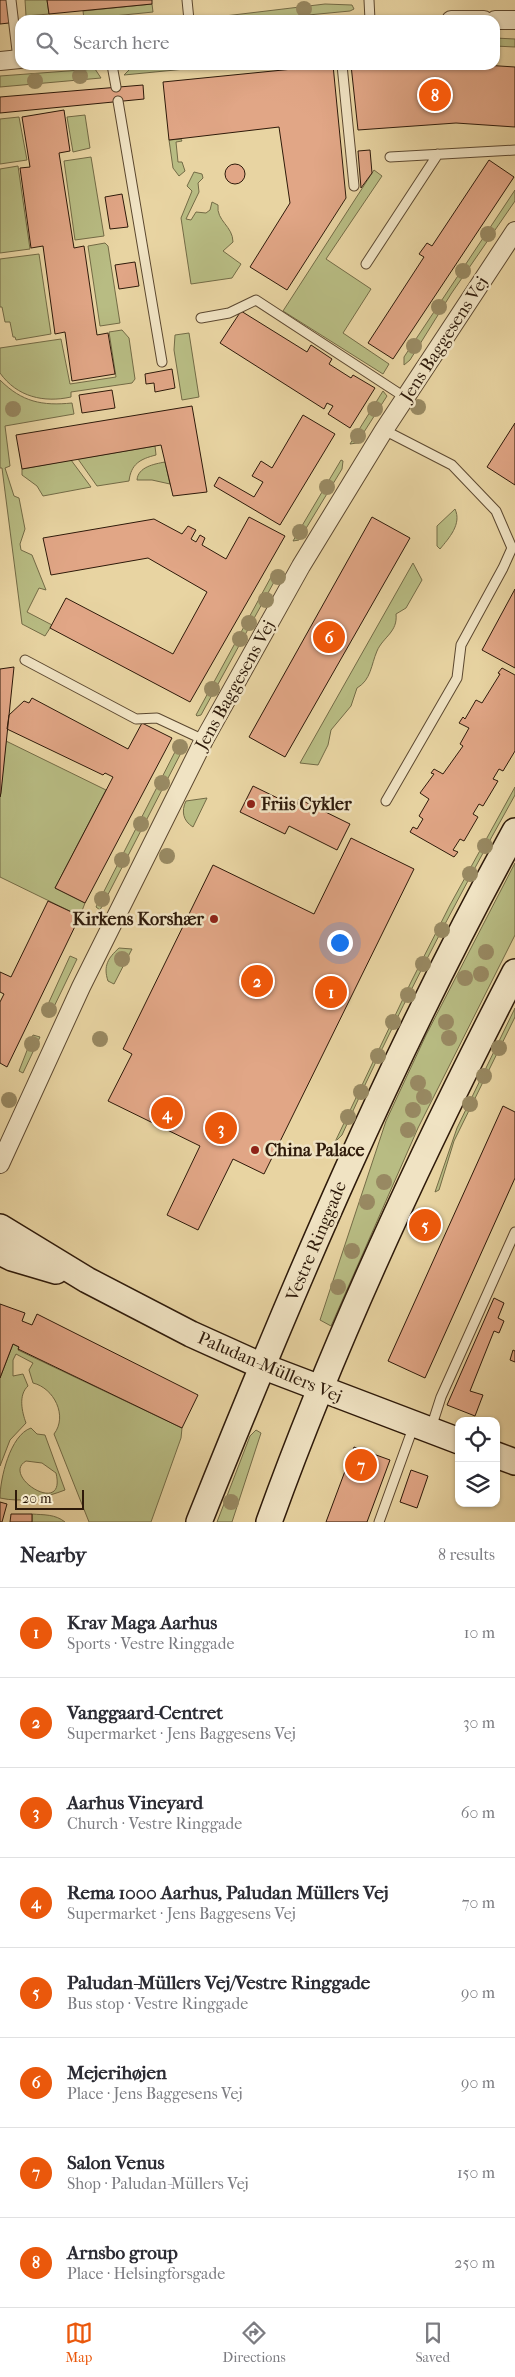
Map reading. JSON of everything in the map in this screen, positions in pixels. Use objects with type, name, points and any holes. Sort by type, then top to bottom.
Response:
[{"type":"main road","name":"Vestre Ringgade","points":[[198,1522],[262,1366],[367,1122],[398,1056],[476,902],[515,831]]},
{"type":"main road","points":[[269,1522],[320,1389],[457,1086],[515,972]]},
{"type":"main road","name":"Paludan-Müllers Vej","points":[[0,1226],[87,1280],[191,1334],[262,1366],[455,1439]]},
{"type":"main road","name":"Paludan-Müllers Vej","points":[[4,1258],[87,1280]]},
{"type":"main road","points":[[500,1456],[515,1462]]},
{"type":"street","points":[[500,20],[515,20]]},
{"type":"street","points":[[0,61],[15,59]]},
{"type":"street","name":"Jens Baggesens Vej","points":[[0,1164],[81,987],[204,740],[301,566],[384,430],[515,231]]},
{"type":"lane","points":[[11,0],[15,30]]},
{"type":"lane","points":[[187,0],[188,15]]},
{"type":"lane","points":[[369,0],[370,15]]},
{"type":"lane","points":[[113,70],[116,87]]},
{"type":"lane","points":[[342,70],[354,186]]},
{"type":"lane","points":[[118,101],[162,362]]},
{"type":"lane","points":[[390,157],[515,150]]},
{"type":"lane","points":[[366,264],[438,154]]},
{"type":"lane","points":[[201,318],[229,313],[256,300],[406,398]]},
{"type":"lane","points":[[384,430],[452,465],[496,512],[512,548],[461,645],[457,678],[386,801]]},
{"type":"lane","points":[[25,660],[136,719],[157,718],[204,740]]},
{"type":"lane","points":[[379,1522],[422,1427],[441,1397],[515,1232]]},
{"type":"green space","points":[[25,0],[47,0],[49,14],[26,15]]},
{"type":"green space","points":[[152,4],[153,12],[123,15],[84,15],[83,11]]},
{"type":"green space","points":[[325,4],[352,5],[354,9],[308,15],[233,15]]},
{"type":"green space","points":[[500,38],[515,39],[515,47],[500,46]]},
{"type":"green space","points":[[96,70],[101,78],[0,87],[0,76]]},
{"type":"green space","points":[[129,70],[175,70],[124,75]]},
{"type":"green space","points":[[85,115],[90,148],[73,152],[67,117]]},
{"type":"green space","points":[[19,117],[27,160],[0,164],[0,119]]},
{"type":"green space","points":[[181,139],[182,141],[176,142],[178,162],[182,162],[185,171],[179,176],[173,168],[169,140]]},
{"type":"green space","points":[[91,157],[104,236],[75,240],[64,161]]},
{"type":"green space","points":[[18,166],[30,249],[0,253],[0,169]]},
{"type":"green space","points":[[374,170],[382,176],[326,259],[371,289],[343,333],[389,364],[383,374],[283,311]]},
{"type":"green space","points":[[194,172],[202,174],[203,178],[198,183],[199,192],[186,219],[191,220],[196,212],[206,213],[210,210],[212,202],[218,205],[218,211],[232,236],[233,242],[223,251],[241,264],[232,278],[191,284],[181,218],[192,191],[187,186]]},
{"type":"green space","points":[[515,190],[515,201],[451,294],[410,360],[404,365],[404,357]]},
{"type":"green space","points":[[105,243],[108,246],[120,323],[100,326],[88,246]]},
{"type":"green space","points":[[39,254],[51,334],[16,340],[13,337],[10,322],[5,322],[2,307],[0,307],[0,259]]},
{"type":"green space","points":[[122,330],[129,338],[135,379],[132,383],[71,392],[71,397],[51,399],[23,393],[14,388],[0,373],[0,348],[61,339],[70,384],[116,377],[109,332]]},
{"type":"green space","points":[[189,333],[199,397],[182,400],[174,350],[175,335]]},
{"type":"green space","points":[[0,380],[16,393],[33,401],[51,404],[72,403],[74,414],[5,426],[10,466],[5,468],[14,496],[19,498],[25,529],[20,544],[21,550],[32,555],[46,590],[39,588],[27,612],[52,625],[45,636],[22,624],[2,468],[0,468]]},
{"type":"green space","points":[[383,391],[387,396],[357,443],[350,444]]},
{"type":"green space","points":[[155,446],[156,455],[145,458],[137,463],[132,470],[129,481],[97,486],[78,459]]},
{"type":"green space","points":[[71,460],[91,487],[43,496],[37,486],[22,475],[22,469]]},
{"type":"green space","points":[[341,460],[343,461],[342,469],[299,540],[293,541]]},
{"type":"green space","points":[[165,462],[170,484],[152,480],[137,480],[143,469]]},
{"type":"green space","points":[[455,509],[457,515],[456,525],[440,549],[437,546],[437,526]]},
{"type":"green space","points":[[413,563],[422,580],[406,608],[396,614],[395,625],[377,651],[368,676],[362,685],[357,688],[351,706],[331,730],[328,745],[318,765],[300,763]]},
{"type":"green space","points":[[274,576],[274,582],[201,715],[197,716],[271,577]]},
{"type":"green space","points":[[6,741],[106,790],[55,888],[85,903],[80,916],[0,877],[0,797]]},
{"type":"green space","points":[[180,742],[183,743],[182,751],[100,910],[96,907]]},
{"type":"green space","points":[[515,787],[515,795],[425,963],[342,1135],[335,1142],[450,905]]},
{"type":"green space","points":[[207,798],[193,827],[184,816],[186,801]]},
{"type":"green space","points":[[515,863],[515,935],[418,1128],[331,1326],[320,1320],[386,1121],[426,1035]]},
{"type":"green space","points":[[119,948],[132,949],[114,984],[108,981],[106,967],[109,959]]},
{"type":"green space","points":[[70,956],[77,959],[50,1015],[44,1013]]},
{"type":"green space","points":[[515,1008],[515,1017],[454,1141],[439,1190],[435,1192],[457,1128]]},
{"type":"green space","points":[[33,1035],[40,1037],[23,1073],[19,1071]]},
{"type":"green space","points":[[13,1344],[19,1347],[18,1350],[182,1428],[181,1438],[151,1522],[89,1522],[54,1434],[60,1419],[57,1404],[47,1391],[33,1383],[29,1370],[33,1363],[16,1354],[13,1360],[13,1376],[23,1374],[28,1386],[22,1399],[22,1409],[26,1423],[10,1440],[0,1466],[0,1378]]},
{"type":"green space","points":[[31,1428],[37,1434],[45,1435],[65,1490],[33,1499],[16,1500],[0,1498],[4,1469],[8,1458],[17,1439]],"holes":[[[26,1461],[42,1463],[56,1473],[57,1486],[52,1492],[44,1493],[35,1490],[21,1476],[20,1468]]]},
{"type":"green space","points":[[256,1430],[261,1433],[232,1522],[217,1522],[250,1436]]},
{"type":"green space","points":[[32,1514],[53,1516],[65,1522],[32,1522]]},
{"type":"building","points":[[0,0],[7,0],[9,23],[0,24]]},
{"type":"building","points":[[47,0],[152,0],[152,4],[49,14]]},
{"type":"building","points":[[500,66],[515,67],[515,127],[456,123],[358,130],[352,70],[500,70]]},
{"type":"building","points":[[283,70],[333,70],[346,198],[287,290],[250,267],[290,203],[279,127],[169,140],[163,82]]},
{"type":"building","points":[[143,85],[144,99],[0,113],[0,97]]},
{"type":"building","points":[[64,110],[70,151],[59,153],[74,248],[84,246],[97,335],[108,333],[115,374],[72,381],[65,332],[55,334],[43,246],[31,248],[20,168],[30,167],[22,117]]},
{"type":"building","points":[[370,150],[372,173],[361,188],[358,151]]},
{"type":"building","points":[[489,160],[514,177],[393,359],[368,343],[424,257],[419,254],[427,243],[432,246]]},
{"type":"building","points":[[235,164],[242,167],[245,174],[242,181],[235,184],[228,181],[225,174],[228,167]]},
{"type":"building","points":[[122,194],[128,227],[110,229],[105,197]]},
{"type":"building","points":[[135,262],[139,286],[119,289],[115,265]]},
{"type":"building","points":[[241,311],[307,352],[311,345],[332,359],[329,364],[351,378],[353,375],[375,388],[350,428],[328,414],[333,406],[327,403],[324,409],[220,343]]},
{"type":"building","points":[[172,369],[175,388],[155,392],[154,383],[146,384],[145,374]]},
{"type":"building","points":[[112,390],[115,408],[82,413],[79,395]]},
{"type":"building","points":[[192,406],[207,492],[173,496],[161,445],[22,469],[16,435]]},
{"type":"building","points":[[303,415],[335,434],[280,525],[214,486],[219,477],[254,497],[263,482],[252,476],[261,461],[272,468]]},
{"type":"building","points":[[515,423],[515,485],[487,467]]},
{"type":"building","points":[[249,517],[285,536],[190,702],[50,628],[66,598],[173,654],[207,592],[148,558],[51,575],[43,538],[154,519],[182,534],[188,526],[196,530],[191,539],[196,542],[200,535],[205,538],[202,545],[226,559]]},
{"type":"building","points":[[372,517],[410,538],[285,757],[249,737]]},
{"type":"building","points":[[515,589],[515,668],[482,650]]},
{"type":"building","points":[[14,667],[1,793],[0,797],[0,669]]},
{"type":"building","points":[[502,668],[515,675],[515,751],[503,771],[499,769],[493,779],[498,781],[483,806],[479,804],[473,814],[478,817],[464,841],[460,839],[453,850],[458,852],[454,857],[410,832],[413,827],[417,829],[423,819],[419,816],[429,799],[420,793],[434,774],[431,773],[434,769],[443,774],[463,746],[460,744],[469,728],[459,723],[463,717],[465,719],[476,700],[482,703]]},
{"type":"building","points":[[32,698],[128,749],[142,723],[172,738],[85,903],[55,888],[113,777],[105,773],[103,775],[7,729],[9,715],[24,701],[29,703]]},
{"type":"building","points":[[253,786],[296,807],[299,799],[350,824],[337,850],[289,826],[285,834],[240,812]]},
{"type":"building","points":[[351,838],[414,869],[264,1174],[233,1159],[198,1230],[167,1215],[200,1146],[108,1101],[132,1054],[123,1049],[213,865],[314,914]]},
{"type":"building","points":[[48,901],[80,916],[7,1067],[0,1063],[0,1002],[4,994],[0,992],[0,972],[11,977]]},
{"type":"building","points":[[503,1106],[515,1112],[515,1178],[425,1378],[388,1361]]},
{"type":"building","points":[[494,1298],[504,1303],[498,1318],[504,1321],[499,1333],[494,1331],[470,1391],[483,1395],[475,1416],[447,1405]]},
{"type":"building","points":[[0,1304],[25,1313],[22,1321],[32,1325],[37,1314],[198,1395],[182,1428],[18,1349],[19,1347],[13,1344],[0,1378]]},
{"type":"building","points":[[513,1350],[515,1351],[515,1362],[510,1360]]},
{"type":"building","points":[[354,1447],[390,1460],[367,1522],[326,1522]]},
{"type":"building","points":[[411,1470],[428,1476],[417,1508],[400,1502]]},
{"type":"building","points":[[0,1502],[7,1504],[2,1522],[0,1522]]},
{"type":"building","points":[[11,1514],[32,1514],[32,1522],[10,1522]]},
{"type":"place","name":"Arnsbo group","points":[[435,95]]},
{"type":"place","name":"Mejerihøjen","points":[[329,637]]},
{"type":"place","name":"Friis Cykler","points":[[251,804]]},
{"type":"place","name":"Kirkens Korshær","points":[[214,919]]},
{"type":"place","name":"Vanggaard-Centret","points":[[257,981]]},
{"type":"place","name":"Krav Maga Aarhus","points":[[331,992]]},
{"type":"place","name":"Rema 1000 Aarhus, Paludan Müllers Vej","points":[[167,1113]]},
{"type":"place","name":"Aarhus Vineyard","points":[[221,1128]]},
{"type":"place","name":"China Palace","points":[[255,1150]]},
{"type":"place","name":"Paludan-Müllers Vej/Vestre Ringgade","points":[[425,1225]]},
{"type":"place","name":"Salon Venus","points":[[361,1465]]}]
